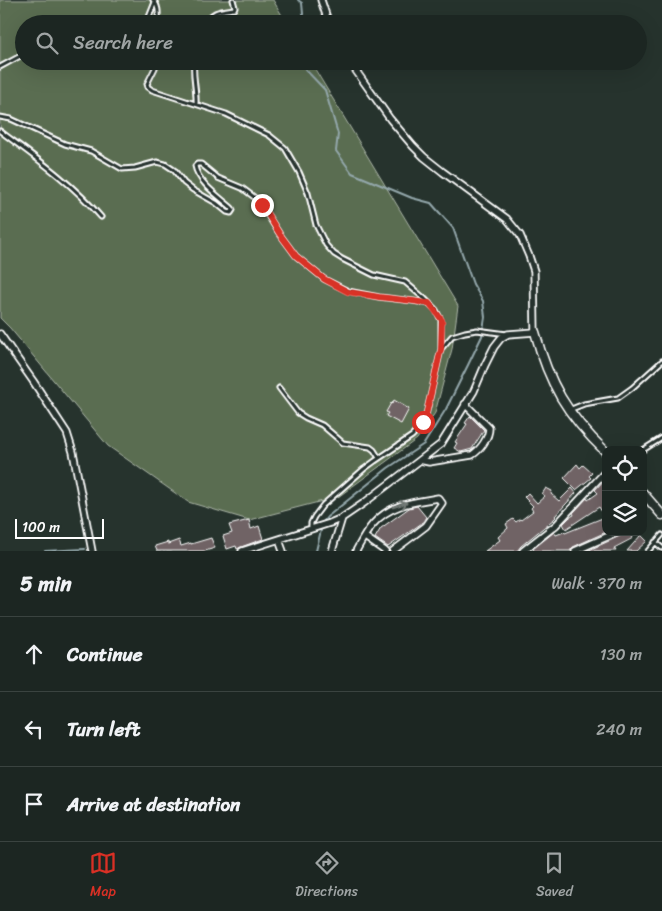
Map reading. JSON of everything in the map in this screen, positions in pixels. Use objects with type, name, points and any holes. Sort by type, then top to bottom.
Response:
[{"type":"street","points":[[321,0],[326,15]]},
{"type":"street","points":[[355,70],[390,119],[413,146],[443,172],[507,219],[520,235],[534,271],[535,332],[545,366],[558,395],[585,431],[602,448]]},
{"type":"street","points":[[242,551],[330,523],[342,518],[364,503],[441,444],[474,390],[494,347],[501,338],[508,334],[535,332]]},
{"type":"street","points":[[0,334],[67,433],[73,452],[92,551]]},
{"type":"street","points":[[420,460],[429,462],[472,455],[477,452],[489,433],[489,428],[466,404]]},
{"type":"street","points":[[523,551],[556,525],[602,475]]},
{"type":"street","points":[[356,551],[374,523],[392,508],[438,498],[442,503],[426,526],[392,551]]},
{"type":"street","points":[[647,500],[662,515]]},
{"type":"street","points":[[332,551],[342,518]]},
{"type":"street","points":[[365,536],[385,551]]},
{"type":"street","points":[[575,551],[609,536]]},
{"type":"street","points":[[279,540],[282,551]]},
{"type":"lane","points":[[212,15],[218,11],[235,8],[233,0]]},
{"type":"lane","points":[[150,15],[154,1]]},
{"type":"lane","points":[[154,1],[158,15]]},
{"type":"lane","points":[[0,67],[15,59]]},
{"type":"lane","points":[[154,70],[147,84],[152,90],[226,114],[268,135],[285,148],[300,172],[308,193],[316,225],[326,245],[334,254],[374,275],[405,282],[429,303],[442,320],[441,349],[426,415],[419,429],[412,436],[364,469],[318,512],[312,521],[311,529]]},
{"type":"lane","points":[[193,70],[197,96],[196,104]]},
{"type":"lane","points":[[0,117],[11,119],[65,144],[91,151],[122,169],[135,168],[156,162],[165,164],[174,170],[184,183],[193,190],[231,213],[232,208],[199,176],[196,166],[200,164],[218,178],[242,188],[258,200],[292,252],[324,279],[348,292],[429,303]]},
{"type":"lane","points":[[0,131],[66,181],[101,217]]},
{"type":"lane","points":[[441,349],[452,336],[465,332],[478,330],[508,334]]},
{"type":"lane","points":[[569,410],[584,404],[618,398],[662,362]]},
{"type":"lane","points":[[279,388],[301,415],[322,425],[343,443],[370,447],[379,458]]},
{"type":"lane","points":[[647,447],[662,438]]},
{"type":"lane","points":[[648,551],[662,535]]},
{"type":"lane","points":[[655,542],[662,548]]},
{"type":"green space","points":[[0,0],[273,0],[282,15],[15,15],[15,70],[315,70],[458,306],[452,349],[435,413],[417,439],[338,497],[249,520],[188,502],[108,446],[0,318]]},
{"type":"building","points":[[394,400],[409,409],[401,424],[386,416],[388,413],[386,412]]},
{"type":"building","points":[[470,416],[484,430],[472,449],[461,452],[454,448],[457,443],[455,442]]},
{"type":"building","points":[[577,464],[580,468],[583,465],[592,473],[589,476],[591,478],[576,490],[564,478]]},
{"type":"building","points":[[602,482],[602,512],[599,507],[566,529],[563,524],[574,515],[573,513],[587,498],[588,500],[598,493],[595,490]]},
{"type":"building","points":[[546,488],[552,491],[551,494],[559,501],[572,488],[576,493],[554,519],[517,551],[485,551],[500,540],[498,537],[508,528],[506,524],[513,519],[516,522],[521,520],[533,511],[531,508],[533,506],[524,497],[528,493],[537,503],[545,496],[542,494]]},
{"type":"building","points":[[417,506],[426,517],[422,523],[388,547],[375,538],[381,528],[409,508]]},
{"type":"building","points":[[602,518],[602,534],[573,547],[570,551],[534,551],[533,549],[554,532],[556,535]]},
{"type":"building","points":[[249,520],[251,529],[259,526],[263,539],[237,549],[236,546],[227,549],[223,536],[232,533],[229,525]]},
{"type":"building","points":[[620,536],[632,536],[633,538],[614,548],[616,551],[587,551]]},
{"type":"building","points":[[640,536],[647,541],[636,551],[627,551]]},
{"type":"building","points":[[211,538],[215,548],[205,551],[157,551],[155,546],[179,540],[181,546]]},
{"type":"waterway","points":[[298,0],[302,3],[303,15]]},
{"type":"waterway","points":[[306,70],[325,90],[338,134],[336,151],[352,173],[412,198],[431,203],[453,228],[473,284],[483,301],[485,317],[482,336],[446,409],[424,444],[388,468],[327,517],[323,522],[316,551]]},
{"type":"waterway","points":[[45,551],[85,549]]},
{"type":"route","points":[[262,205],[289,248],[324,279],[348,292],[429,303],[436,310],[442,320],[441,349],[423,422]]}]
